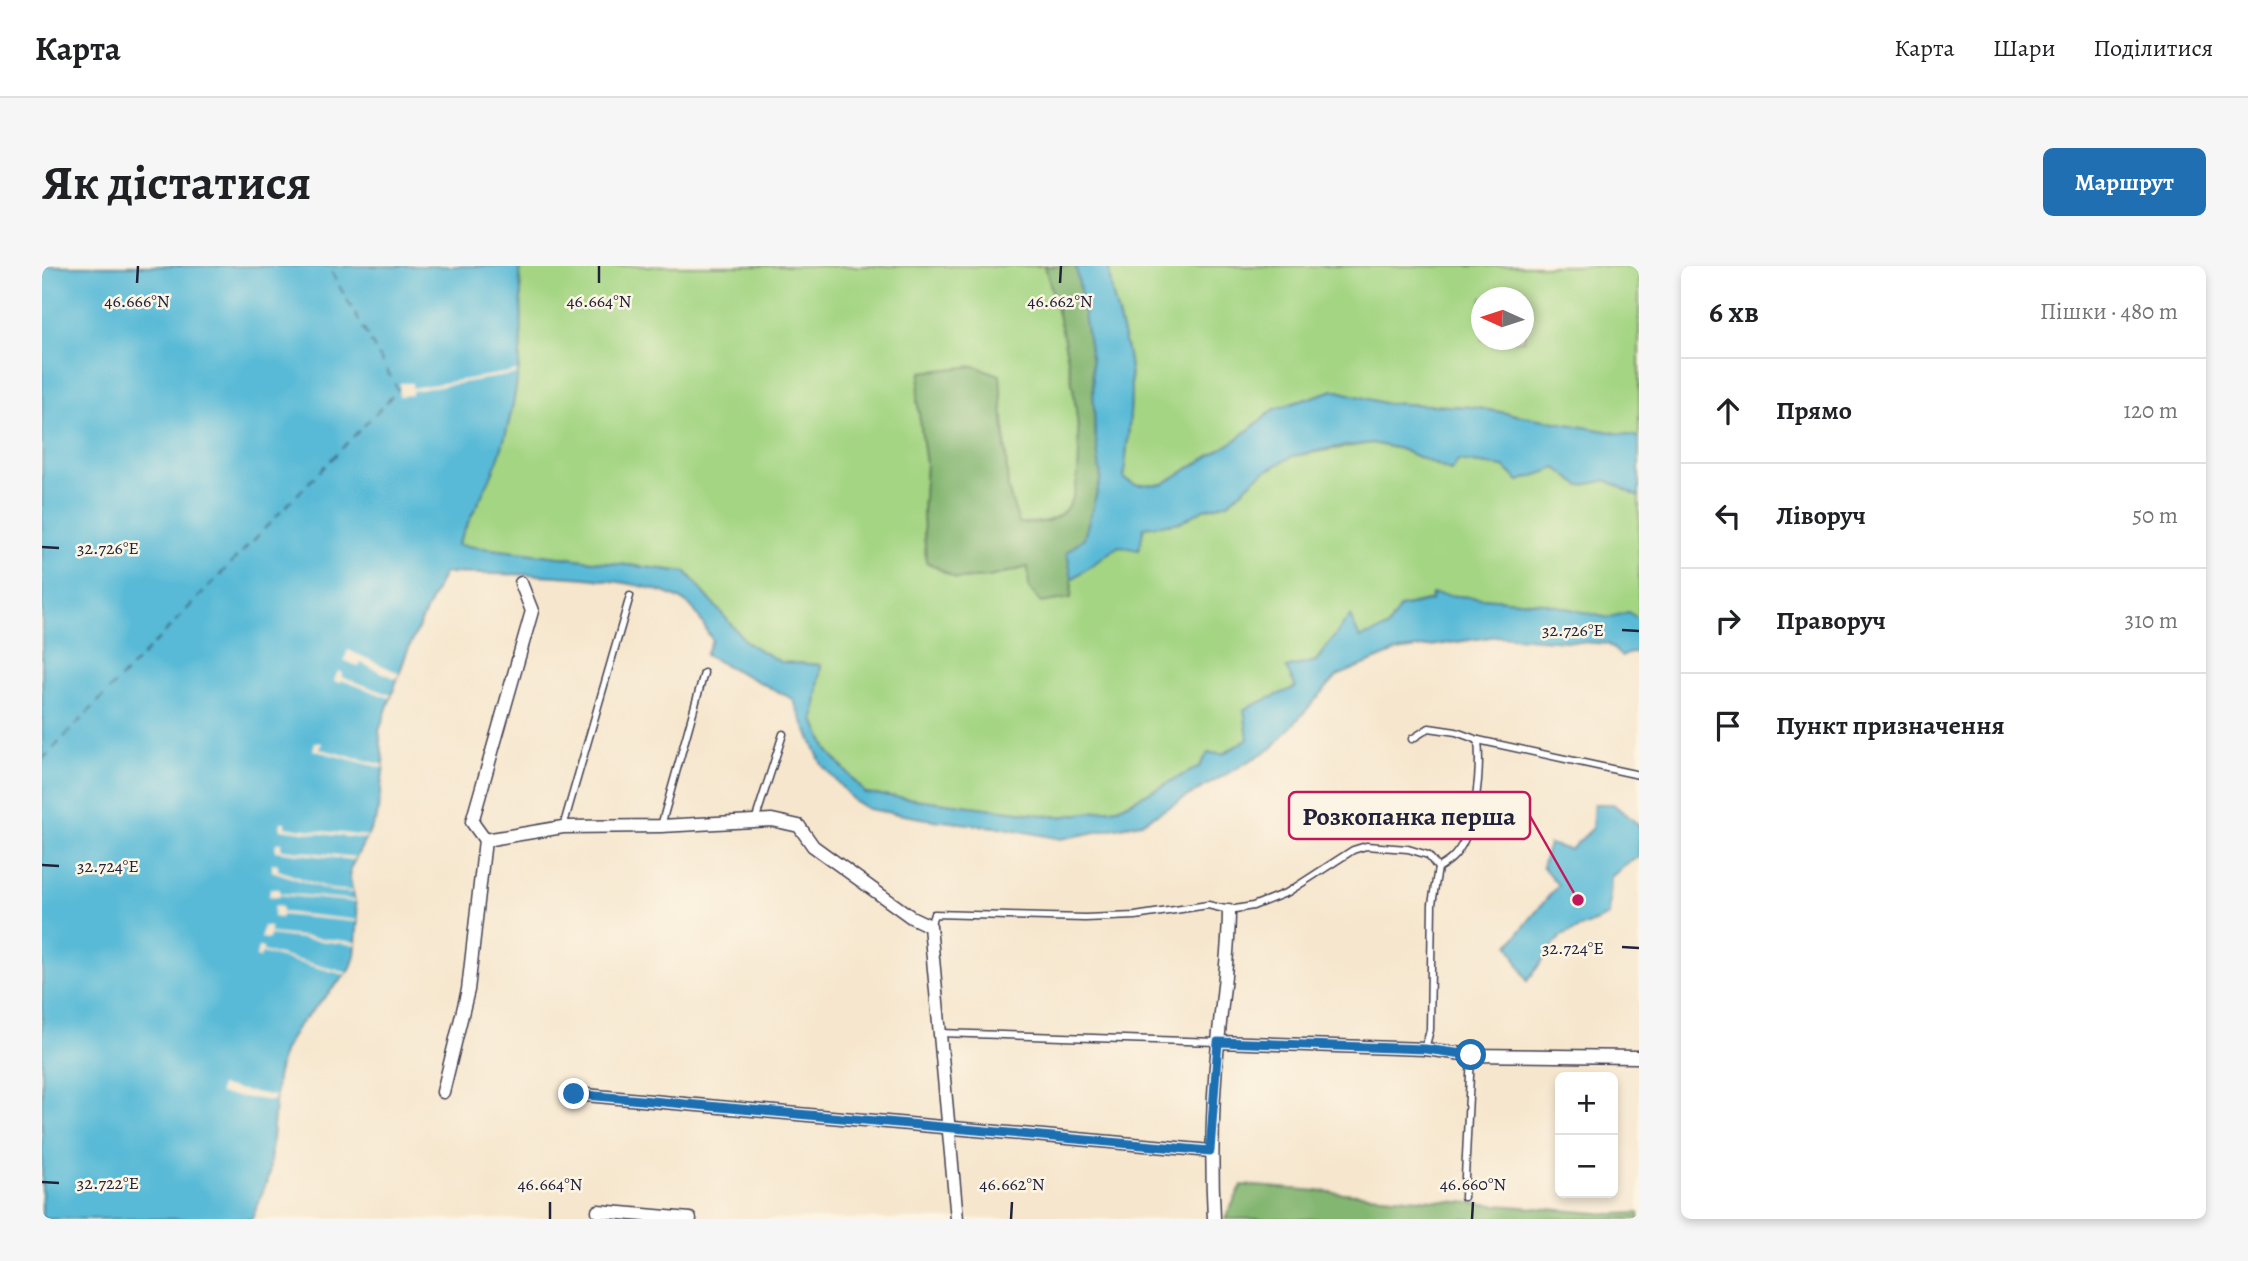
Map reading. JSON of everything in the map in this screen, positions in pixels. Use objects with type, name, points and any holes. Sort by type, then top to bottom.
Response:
[{"type":"street","points":[[443,1092],[468,990],[485,839],[472,822],[532,611],[521,583]]},
{"type":"street","points":[[485,839],[563,827],[661,826],[772,820],[799,826],[813,846],[911,918],[930,926],[957,1219]]},
{"type":"street","points":[[1214,1219],[1210,1151],[1218,1042],[1229,948],[1229,910]]},
{"type":"street","points":[[1218,1042],[1425,1049],[1471,1055],[1637,1058]]},
{"type":"street","points":[[574,1094],[1210,1151]]},
{"type":"street","points":[[598,1211],[690,1219]]},
{"type":"lane","points":[[563,827],[630,596]]},
{"type":"lane","points":[[661,826],[704,673]]},
{"type":"lane","points":[[1412,739],[1429,728],[1456,732],[1478,740],[1639,775]]},
{"type":"lane","points":[[755,821],[783,734]]},
{"type":"lane","points":[[1437,868],[1453,858],[1466,837],[1474,811],[1480,758],[1478,740]]},
{"type":"lane","points":[[930,926],[934,914],[1085,918],[1135,916],[1208,905],[1229,910],[1253,906],[1288,892],[1353,850],[1366,846],[1408,849],[1428,855],[1437,868],[1432,904],[1430,1030],[1425,1049]]},
{"type":"lane","points":[[940,1033],[1218,1042]]},
{"type":"lane","points":[[1464,1198],[1471,1055]]},
{"type":"green space","points":[[519,266],[1045,266],[1074,392],[1079,464],[1074,492],[1064,511],[1054,519],[1019,524],[1008,489],[1004,417],[917,399],[926,464],[923,515],[926,562],[957,579],[989,577],[1028,567],[1071,598],[1072,579],[1144,527],[1181,522],[1204,509],[1228,503],[1259,475],[1293,456],[1372,443],[1400,449],[1450,471],[1458,461],[1504,467],[1519,481],[1557,468],[1580,486],[1607,480],[1639,497],[1639,619],[1628,612],[1608,618],[1544,603],[1432,594],[1431,600],[1400,607],[1387,628],[1360,639],[1350,617],[1296,686],[1248,739],[1118,808],[1060,817],[865,793],[827,750],[814,720],[821,665],[781,662],[747,643],[686,572],[457,545],[493,471],[513,403],[520,357]]},
{"type":"green space","points":[[1045,266],[1076,266],[1077,269],[1092,362],[1095,432],[1101,478],[1084,538],[1067,552],[1072,579],[1071,598],[1041,603],[1029,588],[1028,567],[989,577],[957,579],[926,561],[923,514],[926,464],[917,399],[921,372],[974,366],[1000,375],[1008,489],[1019,523],[1049,521],[1064,511],[1074,491],[1079,463],[1078,429],[1067,354]]},
{"type":"green space","points":[[1109,266],[1639,266],[1639,437],[1472,407],[1383,403],[1334,390],[1275,409],[1236,440],[1163,484],[1136,485],[1124,479],[1131,382],[1127,350]]},
{"type":"green space","points":[[1242,1185],[1612,1214],[1639,1213],[1639,1219],[1225,1219]]},
{"type":"water","points":[[42,266],[519,266],[521,334],[513,403],[493,471],[457,545],[686,572],[747,643],[781,662],[821,665],[814,720],[827,750],[865,793],[1060,817],[1118,808],[1199,767],[1208,753],[1223,754],[1248,739],[1244,709],[1296,687],[1286,668],[1316,661],[1350,616],[1360,638],[1387,628],[1400,607],[1431,601],[1432,594],[1544,603],[1608,618],[1628,612],[1639,619],[1639,651],[1621,656],[1608,644],[1497,636],[1397,651],[1337,676],[1272,748],[1141,823],[1061,839],[1005,828],[868,809],[853,800],[822,765],[793,699],[705,655],[712,640],[698,616],[688,604],[666,593],[606,580],[444,573],[407,652],[379,731],[384,765],[377,817],[351,867],[350,879],[358,916],[355,956],[350,970],[297,1027],[283,1052],[277,1078],[269,1175],[252,1219],[42,1219]]},
{"type":"water","points":[[1076,266],[1109,266],[1130,366],[1130,414],[1124,479],[1136,485],[1163,484],[1236,440],[1275,409],[1334,390],[1383,403],[1472,407],[1639,437],[1639,497],[1607,480],[1580,486],[1557,468],[1519,481],[1504,467],[1458,461],[1451,471],[1400,449],[1372,443],[1332,448],[1293,456],[1259,475],[1228,503],[1204,509],[1181,522],[1144,527],[1139,550],[1119,546],[1072,579],[1067,552],[1084,538],[1101,478],[1095,432],[1092,362]]},
{"type":"water","points":[[1594,804],[1613,804],[1639,825],[1639,858],[1633,859],[1611,877],[1609,916],[1561,936],[1527,981],[1509,945],[1558,885],[1542,866],[1549,844],[1570,850],[1592,829]]},
{"type":"pier","points":[[517,371],[516,374],[412,391],[412,395],[399,396],[400,383],[412,383],[412,388]]},
{"type":"pier","points":[[348,650],[399,673],[397,679],[361,663],[359,667],[344,660]]},
{"type":"pier","points":[[338,671],[343,673],[342,677],[391,695],[390,698],[341,680],[340,683],[334,681]]},
{"type":"pier","points":[[315,742],[322,743],[320,749],[384,765],[383,768],[313,750]]},
{"type":"pier","points":[[281,822],[286,822],[286,827],[367,836],[366,839],[280,829]]},
{"type":"pier","points":[[276,843],[281,843],[281,849],[355,857],[354,860],[275,851]]},
{"type":"pier","points":[[272,863],[278,864],[278,870],[330,889],[353,893],[331,891],[272,871]]},
{"type":"pier","points":[[270,888],[279,889],[280,893],[355,902],[269,896]]},
{"type":"pier","points":[[274,906],[282,907],[282,912],[358,920],[282,915],[281,918],[273,917]]},
{"type":"pier","points":[[263,926],[270,927],[270,933],[356,942],[356,945],[270,935],[269,939],[261,938]]},
{"type":"pier","points":[[258,947],[263,948],[263,951],[348,973],[346,975],[262,953],[260,958],[256,957]]},
{"type":"pier","points":[[220,1086],[275,1096],[274,1101],[219,1094]]},
{"type":"ferry route","points":[[42,760],[398,390],[328,266]]},
{"type":"place","name":"Розкопанка перша","points":[[1578,900]]},
{"type":"route","points":[[574,1094],[1210,1151],[1218,1042],[1425,1049],[1471,1055]]}]
